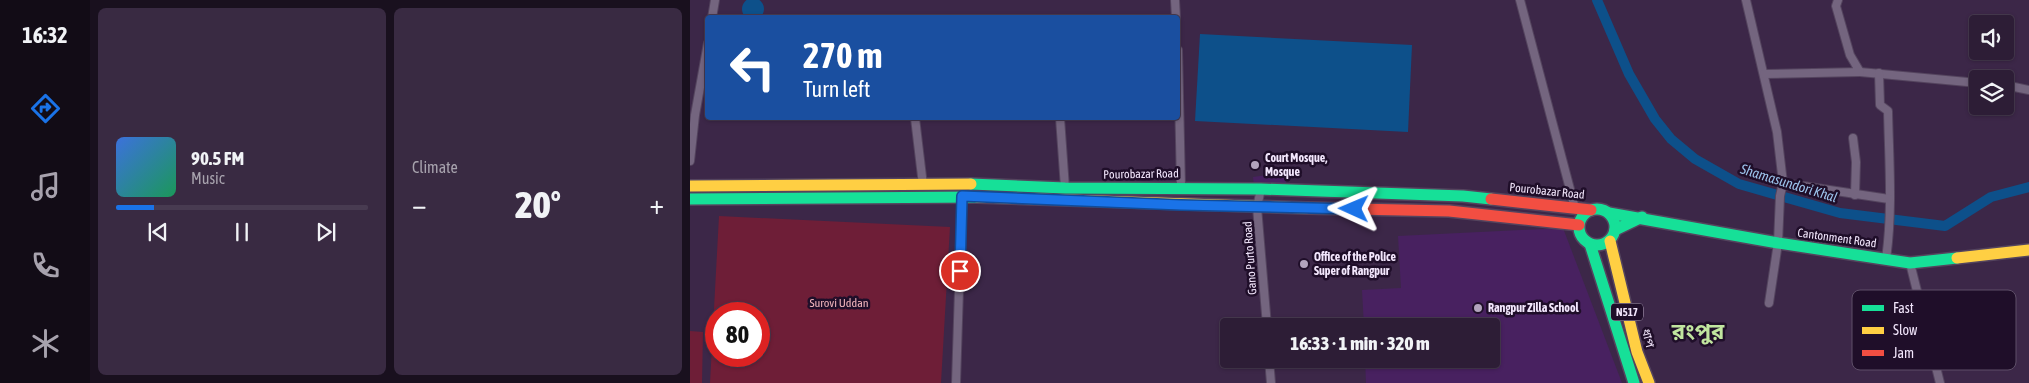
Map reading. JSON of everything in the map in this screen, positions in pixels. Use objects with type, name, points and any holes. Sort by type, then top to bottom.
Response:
[{"type":"main road","name":"Pourobazar Road","points":[[690,186],[966,184],[1065,188],[1181,187],[1261,189],[1463,196],[1591,210]]},
{"type":"main road","points":[[690,199],[962,196],[1258,207],[1449,211],[1579,225],[1582,218],[1591,210],[1604,210],[1609,213],[1615,224],[1615,230],[1610,241],[1597,246],[1590,244]]},
{"type":"main road","name":"Cantonment Road","points":[[1609,213],[1642,217],[1778,243],[1910,263],[2029,250]]},
{"type":"main road","points":[[1615,230],[1642,217]]},
{"type":"main road","name":"N517","points":[[1579,225],[1583,240],[1590,244],[1634,383]]},
{"type":"main road","name":"ধাপ","points":[[1610,241],[1637,352],[1649,383]]},
{"type":"street","points":[[712,15],[715,0]]},
{"type":"street","points":[[1175,0],[1176,15]]},
{"type":"street","points":[[1520,0],[1575,208]]},
{"type":"street","points":[[1746,0],[1778,132],[1783,183],[1778,243],[1769,304]]},
{"type":"street","points":[[1838,0],[1836,6],[1850,54],[1860,72]]},
{"type":"street","points":[[690,160],[695,115],[705,60]]},
{"type":"street","points":[[1764,74],[1860,72],[1969,82]]},
{"type":"street","points":[[1879,73],[1880,105],[1888,111],[1890,231],[1886,259]]},
{"type":"street","points":[[2014,87],[2029,90]]},
{"type":"street","points":[[914,120],[923,185]]},
{"type":"street","points":[[1060,120],[1065,188]]},
{"type":"street","points":[[1180,120],[1181,187]]},
{"type":"street","points":[[1853,138],[1856,162],[1855,195]]},
{"type":"street","points":[[1783,183],[1889,199]]},
{"type":"street","name":"Gano Purto Road","points":[[1261,189],[1258,207],[1266,318]]},
{"type":"street","points":[[956,383],[962,196]]},
{"type":"street","points":[[1910,263],[1917,290]]},
{"type":"street","points":[[1270,368],[1271,383]]},
{"type":"street","points":[[1937,370],[1940,383]]},
{"type":"shaded area","points":[[1267,175],[1268,178],[1285,176],[1286,183],[1254,187],[1253,177]]},
{"type":"shaded area","name":"Rangpur Zilla School","points":[[1563,228],[1622,383],[1366,383],[1365,368],[1500,368],[1500,318],[1364,318],[1362,290],[1401,288],[1398,236]]},
{"type":"green space","name":"Surovi Uddan","points":[[719,216],[950,227],[941,383],[710,383],[711,367],[770,367],[770,302],[714,302]]},
{"type":"green space","points":[[690,331],[703,332],[702,383],[690,383]]},
{"type":"water","points":[[749,-1],[757,-1],[763,5],[762,15],[744,15],[743,13],[743,5]]},
{"type":"water","points":[[1200,34],[1412,45],[1408,132],[1195,121]]},
{"type":"waterway","name":"Shamasundori Khal","points":[[1597,0],[1629,74],[1655,119],[1671,139],[1695,159],[1739,184],[1840,213],[1945,226],[1991,197],[2029,187]]},
{"type":"traffic: fast","points":[[971,184],[1065,188],[1261,189],[1463,196],[1491,199]]},
{"type":"traffic: fast","points":[[690,199],[977,197]]},
{"type":"traffic: fast","points":[[1597,209],[1604,210],[1610,214],[1614,220],[1615,227],[1614,234],[1610,240],[1604,244],[1597,245],[1590,244],[1584,240],[1580,234],[1579,227],[1580,220],[1584,214],[1590,210],[1597,209]]},
{"type":"traffic: fast","points":[[1609,213],[1778,243],[1910,263],[1957,258]]},
{"type":"traffic: fast","points":[[1615,230],[1642,217]]},
{"type":"traffic: fast","points":[[1590,244],[1634,383]]},
{"type":"traffic: slow","points":[[690,186],[971,184]]},
{"type":"traffic: slow","points":[[977,197],[1307,208]]},
{"type":"traffic: slow","points":[[1610,241],[1637,352],[1649,383]]},
{"type":"traffic: slow","points":[[1957,258],[2029,250]]},
{"type":"traffic: jam","points":[[1491,199],[1591,210]]},
{"type":"traffic: jam","points":[[1307,208],[1449,211],[1579,225]]},
{"type":"place","name":"Court Mosque, Mosque","points":[[1255,165]]},
{"type":"place","name":"Office of the Police Super of Rangpur","points":[[1304,264]]},
{"type":"place","name":"Rangpur Zilla School","points":[[1478,308]]},
{"type":"district","name":"রংপুর","points":[[1698,331]]},
{"type":"route","points":[[960,271],[962,196],[1181,205],[1354,209]]}]
